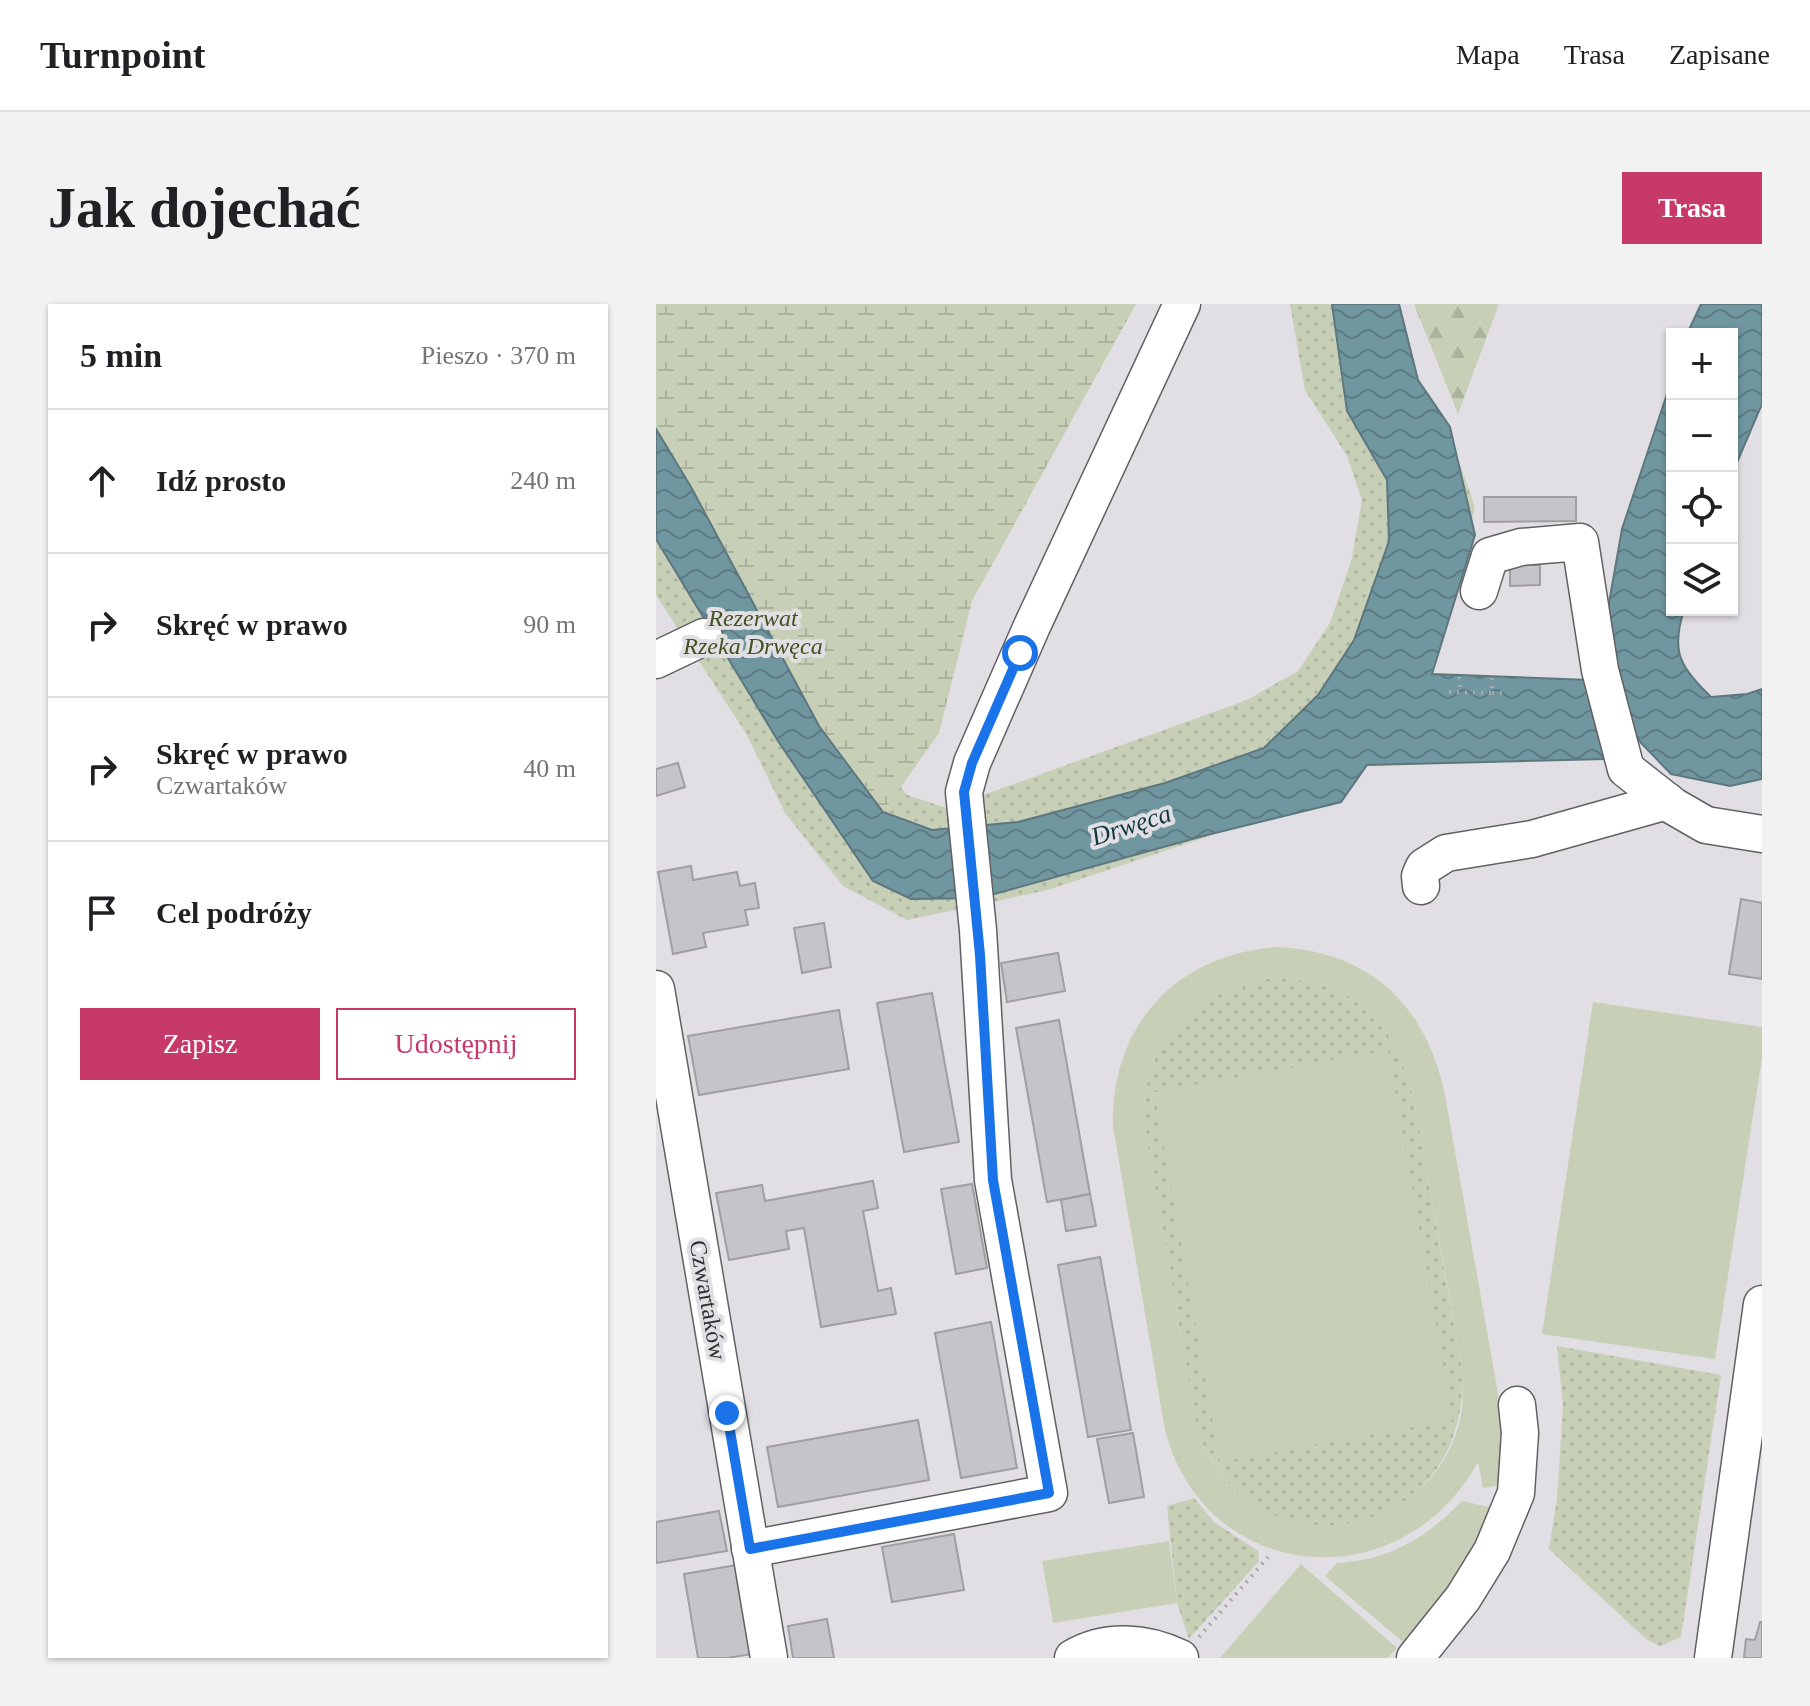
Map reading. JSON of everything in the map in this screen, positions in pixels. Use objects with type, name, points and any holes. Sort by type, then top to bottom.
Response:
[{"type":"street","points":[[750,1549],[1049,1493],[993,1180],[978,930],[964,792],[972,763],[1032,626],[1182,304]]},
{"type":"street","points":[[1479,591],[1490,556],[1521,547],[1580,542],[1600,670],[1626,769],[1667,801],[1706,825],[1762,834]]},
{"type":"street","points":[[656,660],[704,637]]},
{"type":"street","points":[[1421,886],[1420,876],[1424,867],[1446,853],[1532,839],[1667,801]]},
{"type":"street","name":"Czwartaków","points":[[656,989],[769,1658]]},
{"type":"street","points":[[1713,1658],[1758,1355],[1762,1304]]},
{"type":"street","points":[[1415,1658],[1463,1598],[1492,1551],[1516,1493],[1520,1433],[1517,1405]]},
{"type":"street","points":[[1073,1658],[1081,1653],[1124,1643],[1189,1648]]},
{"type":"path","points":[[1459,677],[1460,692]]},
{"type":"path","points":[[1492,678],[1492,693]]},
{"type":"path","points":[[1449,692],[1502,693]]},
{"type":"path","points":[[1189,1648],[1268,1557]]},
{"type":"green space","points":[[656,304],[1136,304],[972,601],[939,733],[883,812],[820,726],[691,487],[656,429]]},
{"type":"green space","name":"Rezerwat Rzeka Drwęca","points":[[1290,304],[1400,304],[1411,380],[1453,445],[1475,507],[1437,655],[1329,775],[1210,836],[1048,890],[907,920],[843,886],[785,813],[747,735],[656,595],[656,376],[877,753],[907,795],[947,808],[1247,700],[1298,671],[1330,623],[1352,558],[1362,500],[1347,456],[1305,390]]},
{"type":"green space","points":[[1414,304],[1499,304],[1458,414]]},
{"type":"green space","points":[[1278,947],[1311,951],[1367,972],[1389,989],[1408,1010],[1424,1035],[1445,1095],[1514,1483],[1483,1488],[1478,1462],[1444,1507],[1403,1538],[1356,1554],[1308,1557],[1262,1545],[1221,1520],[1187,1482],[1165,1430],[1113,1126],[1115,1089],[1124,1056],[1138,1026],[1157,1001],[1181,980],[1209,964],[1242,953]],"holes":[[[1278,978],[1321,985],[1354,1000],[1378,1021],[1396,1049],[1408,1081],[1450,1299],[1461,1364],[1462,1390],[1457,1431],[1442,1463],[1420,1489],[1393,1508],[1362,1520],[1330,1525],[1297,1522],[1265,1511],[1229,1484],[1206,1451],[1196,1423],[1144,1123],[1152,1067],[1164,1043],[1180,1022],[1199,1005],[1222,992]]]},
{"type":"green space","points":[[1278,978],[1322,985],[1355,1000],[1380,1023],[1397,1051],[1418,1120],[1461,1364],[1457,1423],[1436,1470],[1401,1504],[1358,1522],[1311,1526],[1265,1512],[1226,1480],[1197,1429],[1144,1123],[1152,1067],[1164,1043],[1180,1022],[1199,1005],[1222,992]]},
{"type":"green space","points":[[1593,1002],[1762,1027],[1762,1058],[1715,1359],[1542,1334]]},
{"type":"green space","points":[[1388,1050],[1453,1420],[1220,1462],[1154,1092]]},
{"type":"green space","points":[[1557,1346],[1721,1375],[1681,1637],[1660,1646],[1646,1639],[1549,1549],[1557,1499],[1563,1405]]},
{"type":"green space","points":[[1194,1498],[1214,1522],[1258,1551],[1259,1561],[1189,1639],[1177,1603],[1167,1506]]},
{"type":"green space","points":[[1462,1501],[1489,1507],[1484,1540],[1410,1648],[1325,1576],[1337,1563],[1374,1557],[1406,1545],[1435,1526]]},
{"type":"green space","points":[[1169,1541],[1177,1603],[1053,1623],[1042,1561]]},
{"type":"green space","points":[[1301,1564],[1397,1648],[1388,1658],[1220,1658]]},
{"type":"water","name":"Drwęca","points":[[1332,304],[1399,304],[1418,380],[1450,427],[1475,535],[1432,674],[1589,680],[1606,759],[1367,765],[1341,802],[1203,836],[980,898],[911,899],[873,881],[778,741],[656,539],[656,429],[691,487],[819,726],[883,812],[932,830],[1018,822],[1165,783],[1264,748],[1318,695],[1354,640],[1389,541],[1387,480],[1347,411]]},
{"type":"water","points":[[1701,304],[1762,304],[1762,404],[1738,460],[1738,328],[1690,328]]},
{"type":"water","points":[[1666,397],[1666,616],[1682,616],[1678,638],[1681,658],[1692,677],[1711,697],[1747,694],[1762,689],[1762,779],[1730,786],[1671,774],[1641,743],[1621,711],[1603,637],[1622,529]]},
{"type":"building","points":[[1484,497],[1576,497],[1576,521],[1484,522]]},
{"type":"building","points":[[1510,565],[1540,565],[1540,585],[1510,586]]},
{"type":"building","points":[[678,763],[685,787],[656,796],[656,769]]},
{"type":"building","points":[[691,866],[693,880],[737,872],[740,886],[755,883],[759,908],[745,910],[748,925],[703,933],[706,947],[673,954],[658,872]]},
{"type":"building","points":[[1741,899],[1762,903],[1762,979],[1729,974]]},
{"type":"building","points":[[824,923],[831,967],[802,973],[794,928]]},
{"type":"building","points":[[1058,953],[1065,991],[1007,1002],[1001,963]]},
{"type":"building","points":[[932,993],[959,1142],[904,1152],[877,1003]]},
{"type":"building","points":[[839,1010],[849,1069],[699,1095],[688,1036]]},
{"type":"building","points":[[1059,1020],[1090,1194],[1047,1202],[1016,1028]]},
{"type":"building","points":[[873,1181],[878,1208],[863,1211],[878,1291],[891,1288],[896,1314],[821,1327],[804,1228],[786,1231],[789,1249],[729,1260],[716,1193],[762,1185],[765,1201]]},
{"type":"building","points":[[972,1184],[987,1268],[956,1274],[941,1189]]},
{"type":"building","points":[[1090,1194],[1096,1226],[1066,1231],[1061,1200]]},
{"type":"building","points":[[1100,1257],[1131,1430],[1088,1437],[1058,1265]]},
{"type":"building","points":[[991,1322],[1017,1468],[961,1478],[935,1333]]},
{"type":"building","points":[[918,1420],[929,1480],[778,1507],[767,1447]]},
{"type":"building","points":[[1133,1433],[1144,1497],[1109,1503],[1097,1439]]},
{"type":"building","points":[[719,1511],[727,1551],[656,1563],[656,1522]]},
{"type":"building","points":[[954,1534],[964,1590],[892,1602],[882,1547]]},
{"type":"building","points":[[737,1565],[752,1654],[698,1658],[684,1574]]},
{"type":"building","points":[[827,1619],[834,1658],[793,1658],[788,1626]]},
{"type":"building","points":[[1760,1622],[1762,1658],[1744,1658],[1746,1639],[1755,1640]]},
{"type":"route","points":[[727,1413],[750,1549],[1049,1493],[993,1180],[984,1005],[964,792],[972,763],[1020,653]]}]
